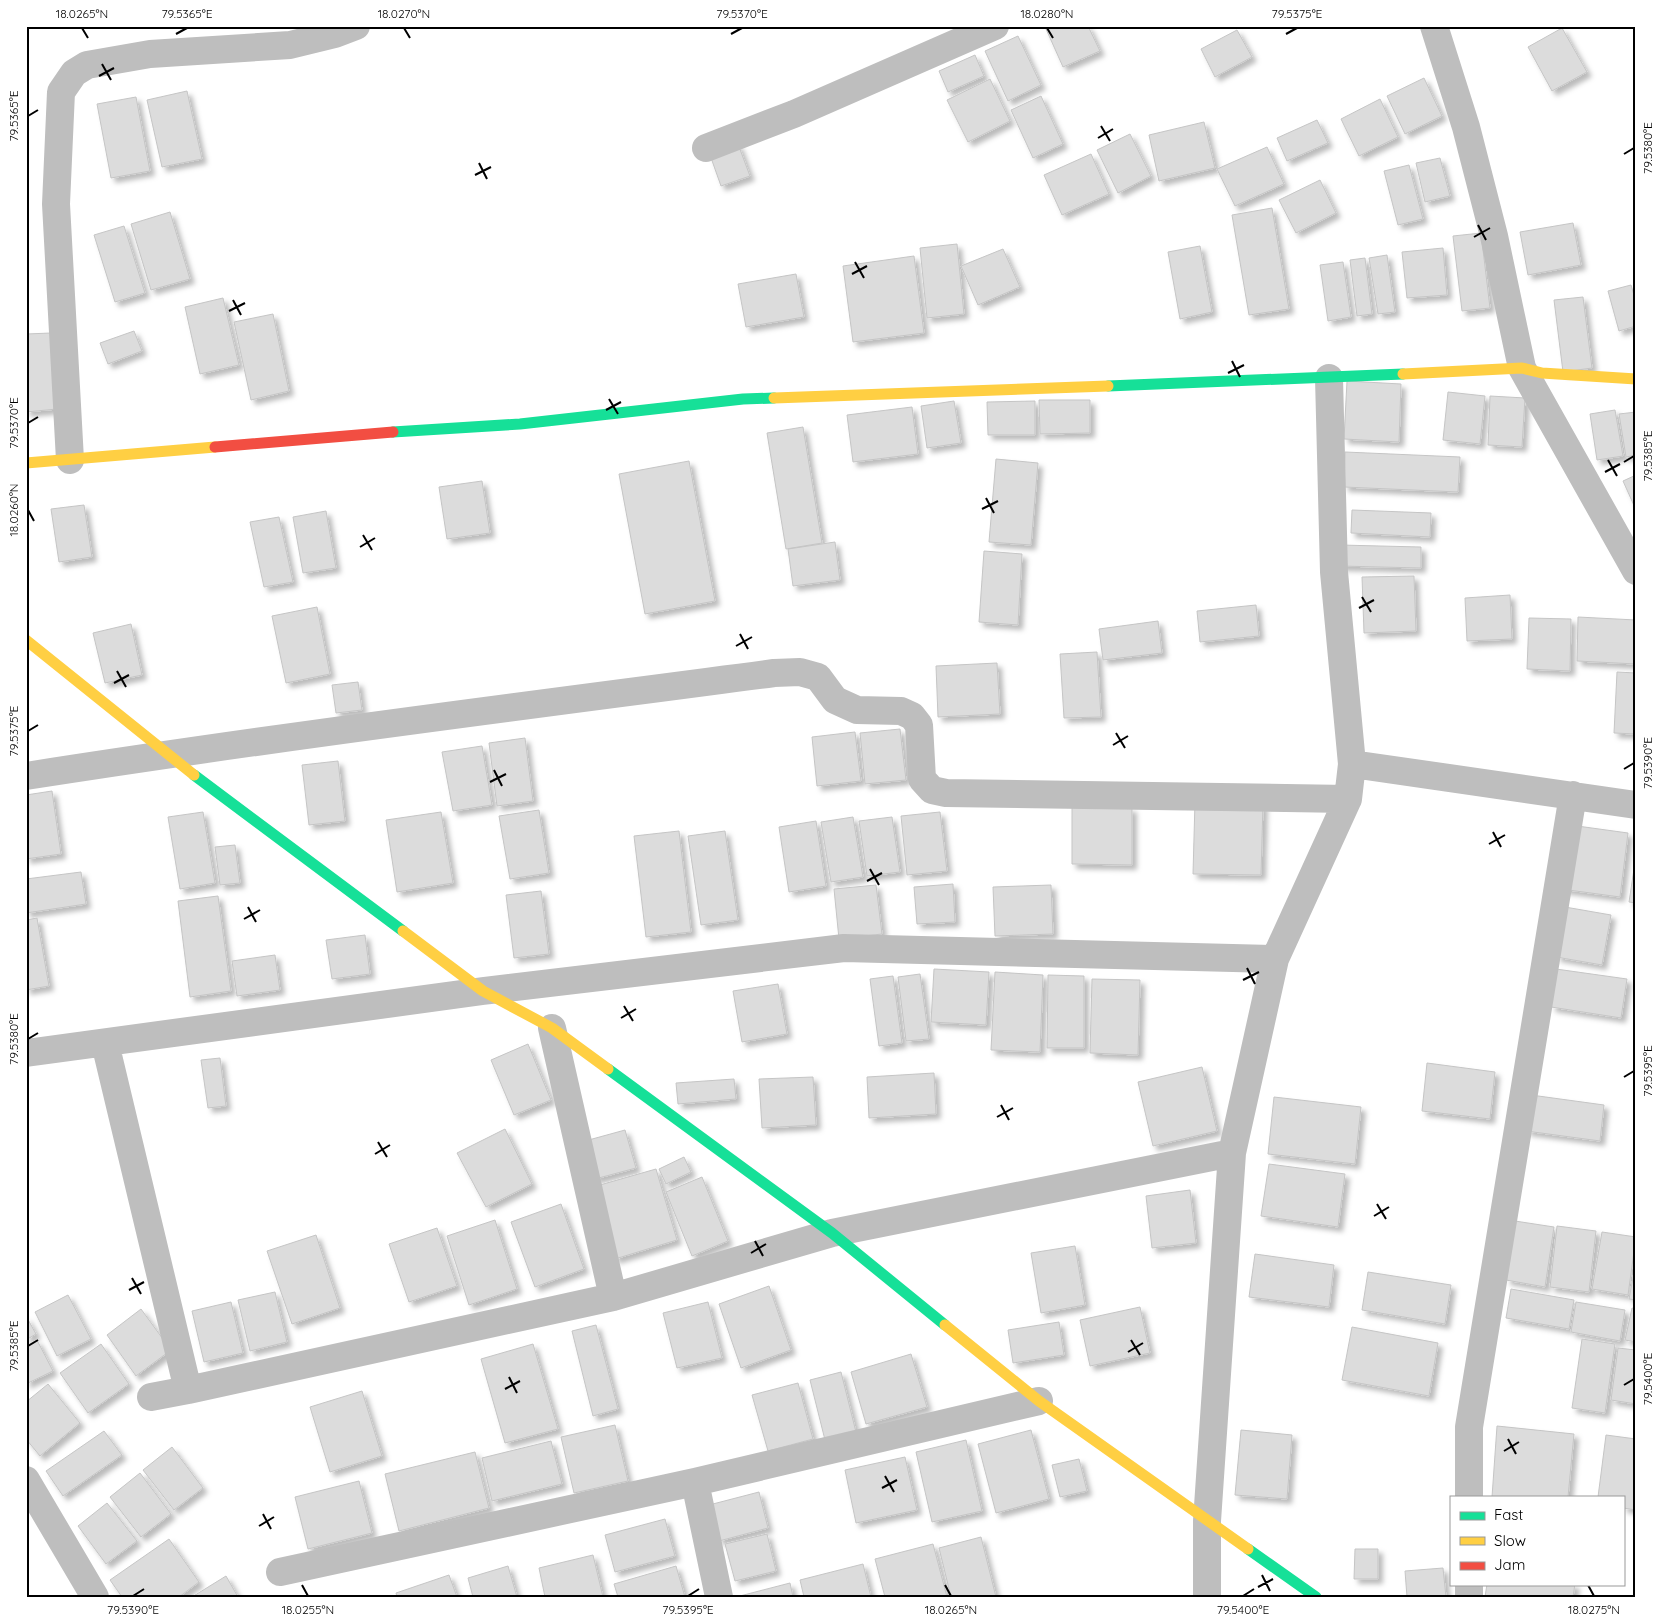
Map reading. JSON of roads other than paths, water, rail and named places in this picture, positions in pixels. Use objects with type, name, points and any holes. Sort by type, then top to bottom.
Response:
[{"type":"street","points":[[70,460],[56,204],[61,92],[74,73],[87,65],[150,54],[290,45],[335,34],[356,26]]},
{"type":"street","points":[[706,148],[794,114],[995,26]]},
{"type":"street","points":[[1434,26],[1469,136],[1494,236],[1522,368],[1636,571]]},
{"type":"street","points":[[26,463],[397,432],[520,424],[744,399],[1329,378],[1522,368],[1542,373],[1636,379]]},
{"type":"street","points":[[1203,1596],[1232,1153],[1275,960],[1348,799],[1352,764],[1334,572],[1329,378]]},
{"type":"street","points":[[26,640],[166,754],[483,991],[552,1028],[832,1233],[1039,1401],[1316,1597]]},
{"type":"street","points":[[26,776],[166,754],[764,674],[800,672],[818,677],[835,700],[857,710],[901,711],[912,716],[919,725],[922,779],[932,790],[946,793],[1348,799]]},
{"type":"street","points":[[1352,764],[1636,805]]},
{"type":"street","points":[[1469,1496],[1469,1427],[1573,795]]},
{"type":"street","points":[[26,1053],[483,991],[844,948],[1275,960]]},
{"type":"street","points":[[552,1028],[613,1297]]},
{"type":"street","points":[[105,1043],[188,1390]]},
{"type":"street","points":[[151,1397],[613,1297],[832,1233],[1232,1153]]},
{"type":"street","points":[[280,1572],[695,1482],[1039,1401]]},
{"type":"street","points":[[26,1480],[95,1597]]},
{"type":"street","points":[[695,1482],[719,1597]]}]
